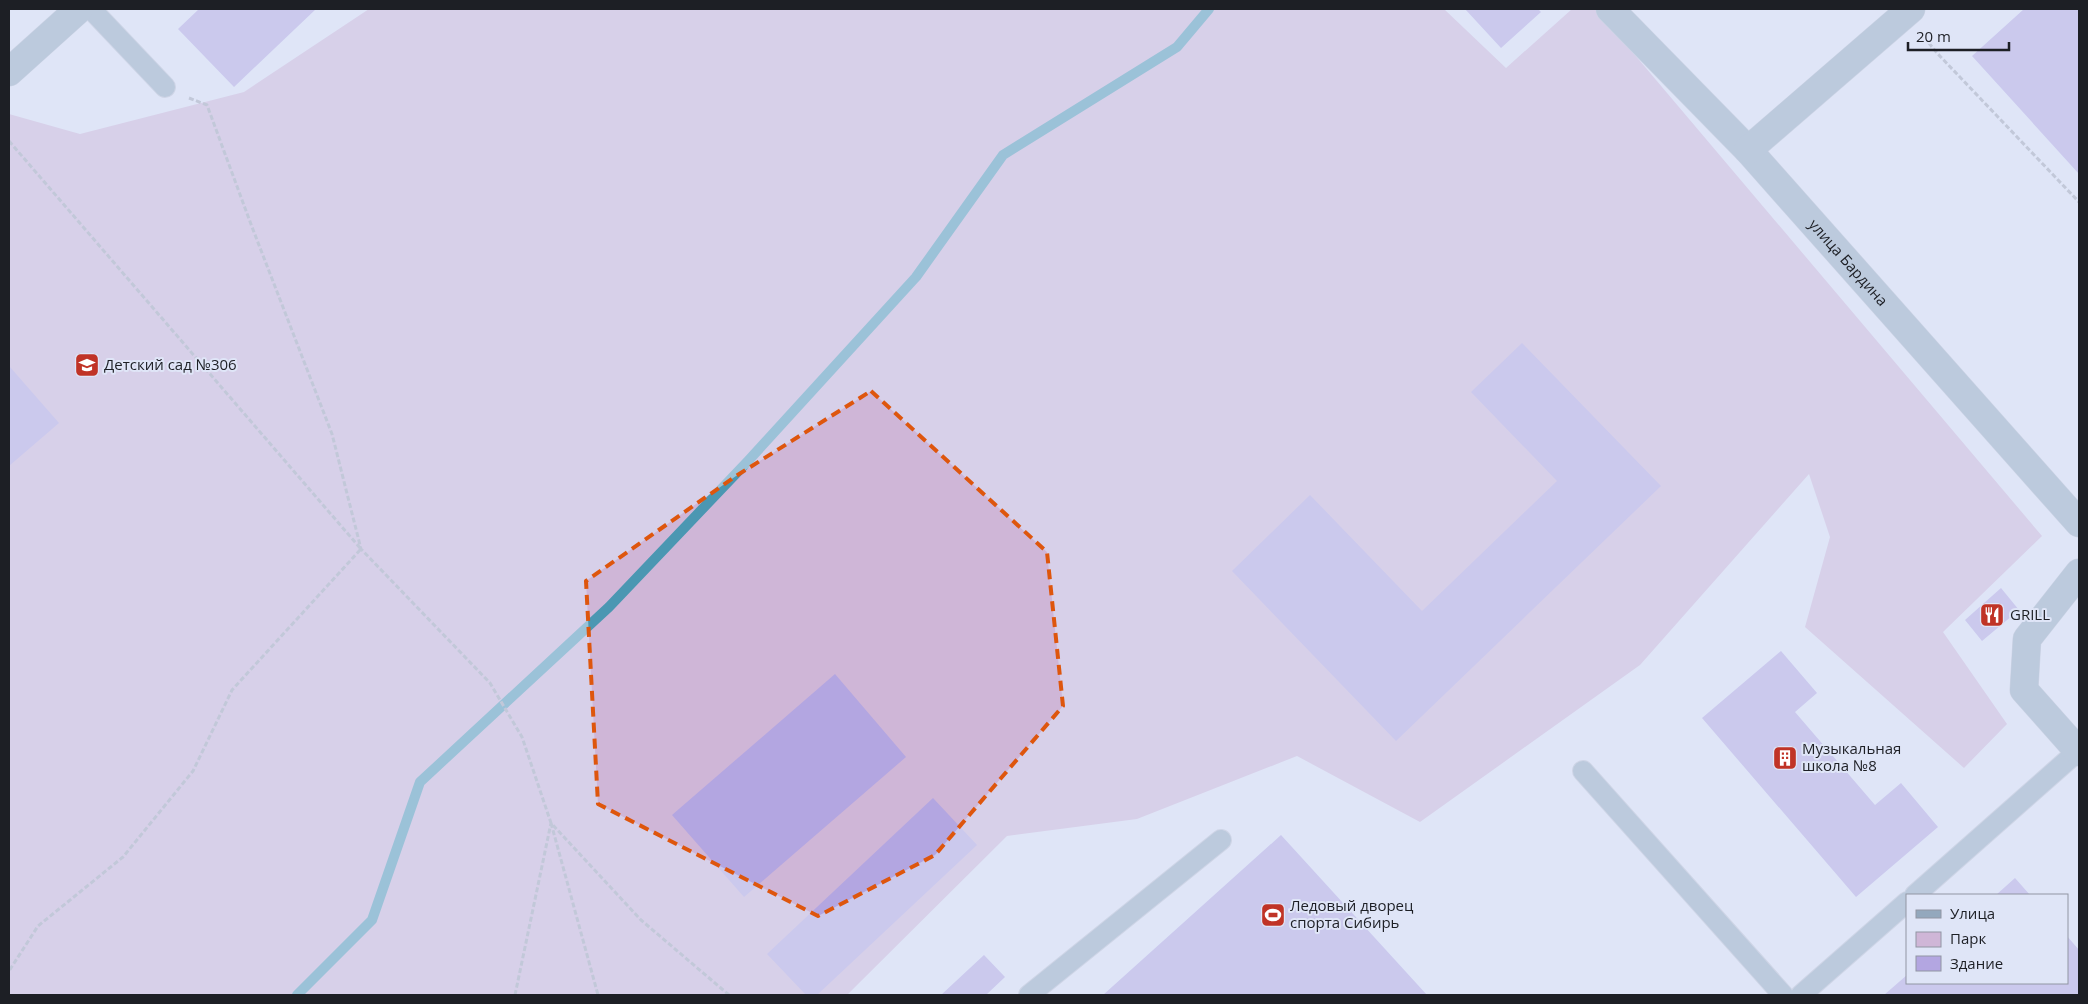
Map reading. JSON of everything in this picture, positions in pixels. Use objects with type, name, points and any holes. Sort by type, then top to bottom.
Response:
[{"type":"street","points":[[9,72],[79,9]]},
{"type":"street","name":"улица Бардина","points":[[1610,9],[1748,150],[2079,523]]},
{"type":"street","points":[[1748,150],[1912,9]]},
{"type":"street","points":[[2079,573],[2027,639],[2024,690],[2079,751]]},
{"type":"lane","points":[[90,9],[165,87]]},
{"type":"lane","points":[[1916,894],[2079,751]]},
{"type":"lane","points":[[1583,771],[1783,995]]},
{"type":"lane","points":[[1028,995],[1222,840]]},
{"type":"lane","points":[[1802,995],[1906,903]]},
{"type":"path","points":[[1937,53],[2079,202]]},
{"type":"path","points":[[165,87],[207,105],[332,434],[362,549]]},
{"type":"path","points":[[9,141],[362,549],[490,684],[522,737],[551,823],[598,995]]},
{"type":"path","points":[[9,971],[38,926],[123,857],[192,771],[232,690],[362,549]]},
{"type":"path","points":[[515,995],[551,823]]},
{"type":"path","points":[[551,823],[640,920],[729,995]]},
{"type":"highlighted area","points":[[871,391],[1047,552],[1063,706],[935,855],[818,916],[598,804],[586,581],[736,476]]},
{"type":"green space","points":[[369,9],[1444,9],[1506,68],[1572,9],[1596,9],[2042,536],[1943,632],[2007,724],[1964,768],[1805,627],[1830,537],[1809,474],[1640,665],[1420,822],[1297,756],[1137,819],[1007,836],[847,995],[9,995],[9,114],[80,134],[244,92]]},
{"type":"building","points":[[199,9],[316,9],[234,87],[178,29]]},
{"type":"building","points":[[1465,9],[1538,9],[1541,12],[1501,48]]},
{"type":"building","points":[[2024,9],[2079,9],[2079,174],[1972,56]]},
{"type":"building","points":[[1522,343],[1661,486],[1396,741],[1232,571],[1310,495],[1422,611],[1557,481],[1471,392]]},
{"type":"building","points":[[9,368],[59,423],[9,466]]},
{"type":"building","name":"GRILL","points":[[2001,588],[2019,610],[1982,641],[1965,620]]},
{"type":"building","name":"Музыкальная школа №8","points":[[1781,651],[1817,693],[1795,712],[1875,805],[1901,783],[1938,827],[1856,897],[1702,718]]},
{"type":"building","points":[[835,674],[906,757],[744,897],[672,815]]},
{"type":"building","points":[[933,798],[977,845],[817,995],[806,995],[767,954]]},
{"type":"building","name":"Ледовый дворец спорта Сибирь","points":[[1281,835],[1427,995],[1103,995]]},
{"type":"building","points":[[2015,878],[2029,894],[1997,894]]},
{"type":"building","points":[[2068,937],[2079,950],[2079,995],[1884,995],[1906,976],[1906,984],[2068,984]]},
{"type":"building","points":[[984,955],[1005,977],[986,995],[941,995]]},
{"type":"waterway","points":[[297,995],[372,920],[420,782],[609,607],[748,461],[916,277],[1003,155],[1177,47],[1209,9]]},
{"type":"place","name":"Детский сад №306","points":[[87,365]]},
{"type":"place","name":"GRILL","points":[[1992,615]]},
{"type":"place","name":"Музыкальная школа №8","points":[[1785,758]]},
{"type":"place","name":"Ледовый дворец спорта Сибирь","points":[[1273,915]]}]
